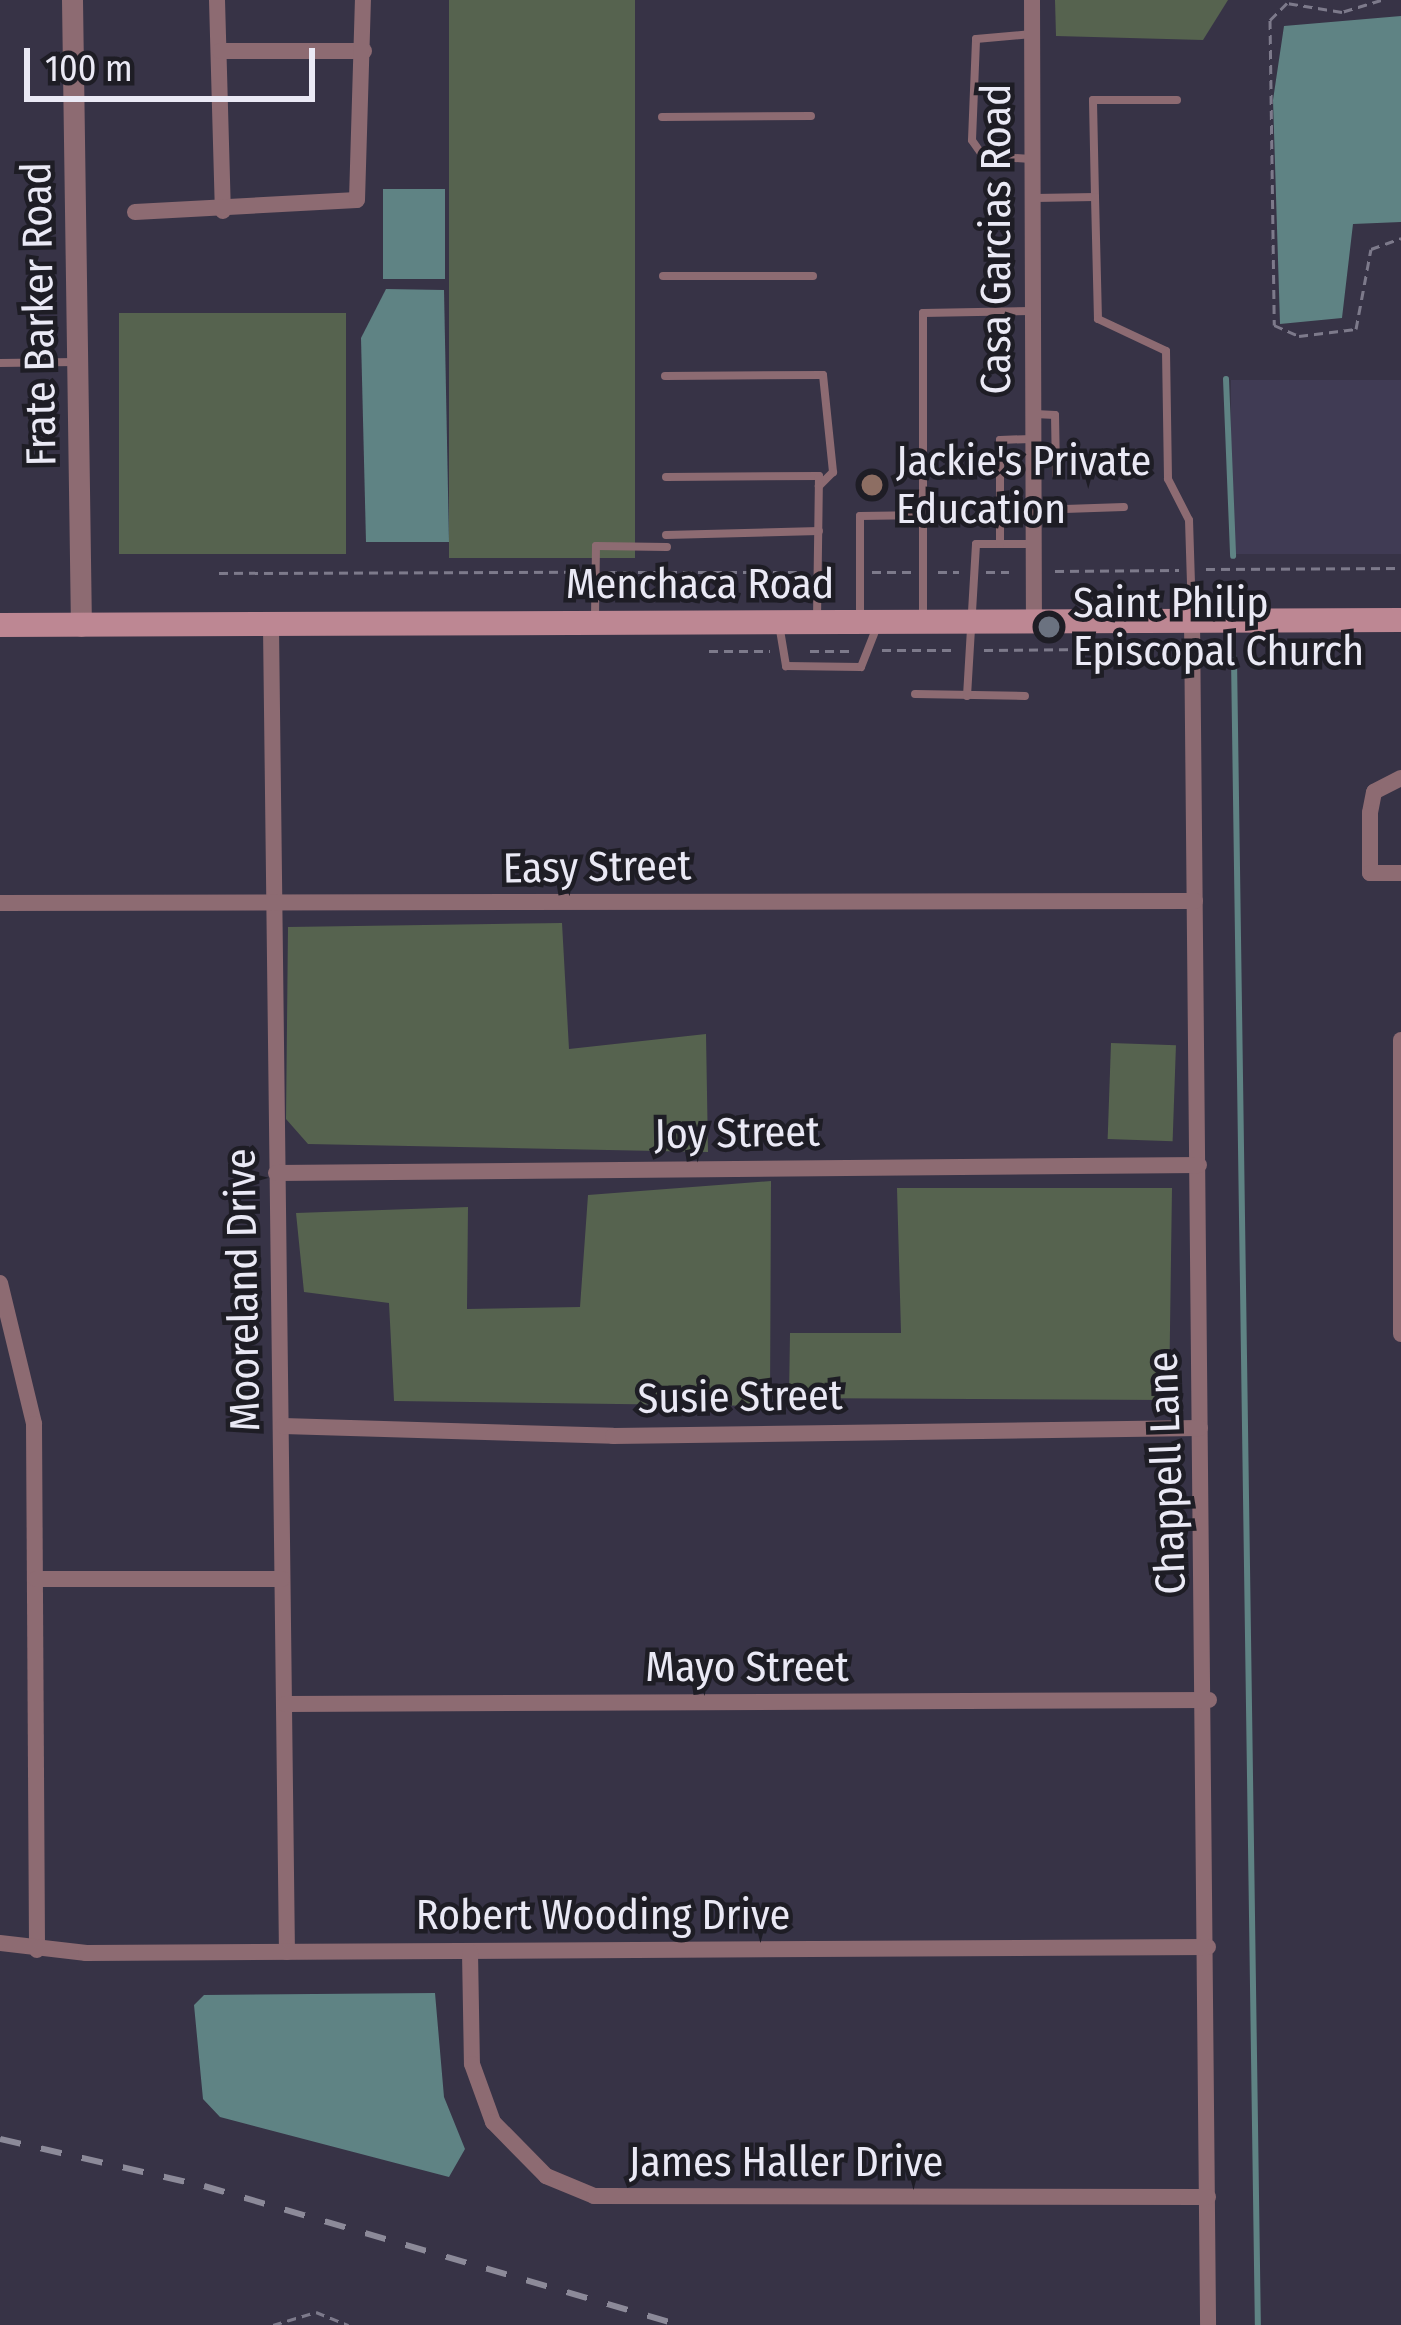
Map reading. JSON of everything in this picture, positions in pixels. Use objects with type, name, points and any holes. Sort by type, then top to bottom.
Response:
[{"type":"main road","name":"Menchaca Road","points":[[0,625],[1401,620]]},
{"type":"street","name":"Frate Barker Road","points":[[72,0],[81,626]]},
{"type":"street","points":[[218,0],[223,211]]},
{"type":"street","points":[[135,212],[223,211],[357,200],[364,0]]},
{"type":"street","name":"Casa Garcias Road","points":[[1032,0],[1034,621]]},
{"type":"street","points":[[220,51],[364,50]]},
{"type":"street","name":"Chappell Lane","points":[[1192,620],[1200,1428],[1209,1700],[1208,2325]]},
{"type":"street","name":"Mooreland Drive","points":[[271,627],[287,1952]]},
{"type":"street","points":[[1401,778],[1374,792],[1370,872],[1401,873]]},
{"type":"street","name":"Easy Street","points":[[0,903],[1195,901]]},
{"type":"street","points":[[1401,1040],[1401,1334]]},
{"type":"street","name":"Joy Street","points":[[276,1173],[1199,1165]]},
{"type":"street","points":[[1,1289],[32,1384],[37,1950]]},
{"type":"street","name":"Susie Street","points":[[283,1426],[566,1436],[1200,1428]]},
{"type":"street","points":[[36,1579],[282,1579]]},
{"type":"street","name":"Mayo Street","points":[[285,1704],[1209,1700]]},
{"type":"street","name":"Robert Wooding Drive","points":[[0,1943],[37,1950],[287,1952],[1208,1947]]},
{"type":"street","name":"James Haller Drive","points":[[470,1952],[472,2064],[485,2108],[527,2162],[594,2196],[1208,2197]]},
{"type":"lane","points":[[1032,34],[976,39],[972,140],[982,156],[1032,159]]},
{"type":"lane","points":[[1177,100],[1093,100],[1098,319],[1166,351],[1168,478],[1189,520],[1192,620]]},
{"type":"lane","points":[[662,117],[812,116]]},
{"type":"lane","points":[[1032,198],[1095,196]]},
{"type":"lane","points":[[664,276],[813,276]]},
{"type":"lane","points":[[923,624],[927,515],[923,314],[1033,310]]},
{"type":"lane","points":[[0,362],[79,362]]},
{"type":"lane","points":[[665,376],[823,375],[833,472],[819,486]]},
{"type":"lane","points":[[1033,414],[1055,415],[1056,475]]},
{"type":"lane","points":[[1000,544],[1000,440],[1033,439]]},
{"type":"lane","points":[[666,477],[819,476],[817,623]]},
{"type":"lane","points":[[1034,510],[1124,507]]},
{"type":"lane","points":[[779,622],[786,666],[861,667],[869,622],[860,572],[860,516],[927,515]]},
{"type":"lane","points":[[666,535],[819,531]]},
{"type":"lane","points":[[967,696],[975,622],[976,544],[1034,544]]},
{"type":"lane","points":[[595,624],[596,546],[667,547]]},
{"type":"lane","points":[[915,694],[1025,696]]},
{"type":"path","points":[[1355,10],[1357,0]]},
{"type":"path","points":[[1382,0],[1355,10],[1287,3],[1270,20],[1274,325],[1299,336],[1356,329],[1371,250],[1401,238]]},
{"type":"path","points":[[1055,571],[1401,568]]},
{"type":"path","points":[[219,573],[818,572]]},
{"type":"path","points":[[860,572],[1009,572]]},
{"type":"path","points":[[709,651],[1162,648]]},
{"type":"path","points":[[273,2325],[316,2312],[348,2325]]},
{"type":"shaded area","points":[[449,0],[635,0],[635,558],[449,558]]},
{"type":"shaded area","points":[[1055,0],[1228,0],[1203,40],[1056,36]]},
{"type":"shaded area","points":[[1401,16],[1401,222],[1353,224],[1342,318],[1280,324],[1273,100],[1284,26]]},
{"type":"shaded area","points":[[383,189],[445,189],[445,279],[383,279]]},
{"type":"shaded area","points":[[386,289],[444,290],[449,542],[366,542],[361,338]]},
{"type":"shaded area","points":[[119,313],[346,313],[346,554],[119,554]]},
{"type":"shaded area","points":[[1231,380],[1401,380],[1401,554],[1231,554]]},
{"type":"shaded area","points":[[562,923],[569,1049],[706,1034],[708,1152],[308,1144],[286,1119],[288,927]]},
{"type":"shaded area","points":[[1111,1043],[1176,1045],[1173,1141],[1108,1139]]},
{"type":"shaded area","points":[[771,1181],[770,1406],[394,1401],[389,1303],[304,1292],[296,1213],[468,1207],[467,1309],[580,1307],[588,1195]]},
{"type":"shaded area","points":[[897,1188],[1172,1188],[1169,1400],[789,1398],[790,1333],[901,1333]]},
{"type":"shaded area","points":[[435,1993],[444,2097],[465,2149],[449,2177],[220,2117],[203,2099],[194,2005],[204,1995]]},
{"type":"waterway","points":[[1226,379],[1233,556]]},
{"type":"waterway","points":[[1234,658],[1258,2325]]},
{"type":"railway","points":[[0,2139],[204,2186],[680,2325]]},
{"type":"place","name":"Jackie's Private Education","points":[[872,485]]},
{"type":"place","name":"Saint Philip Episcopal Church","points":[[1049,627]]}]
